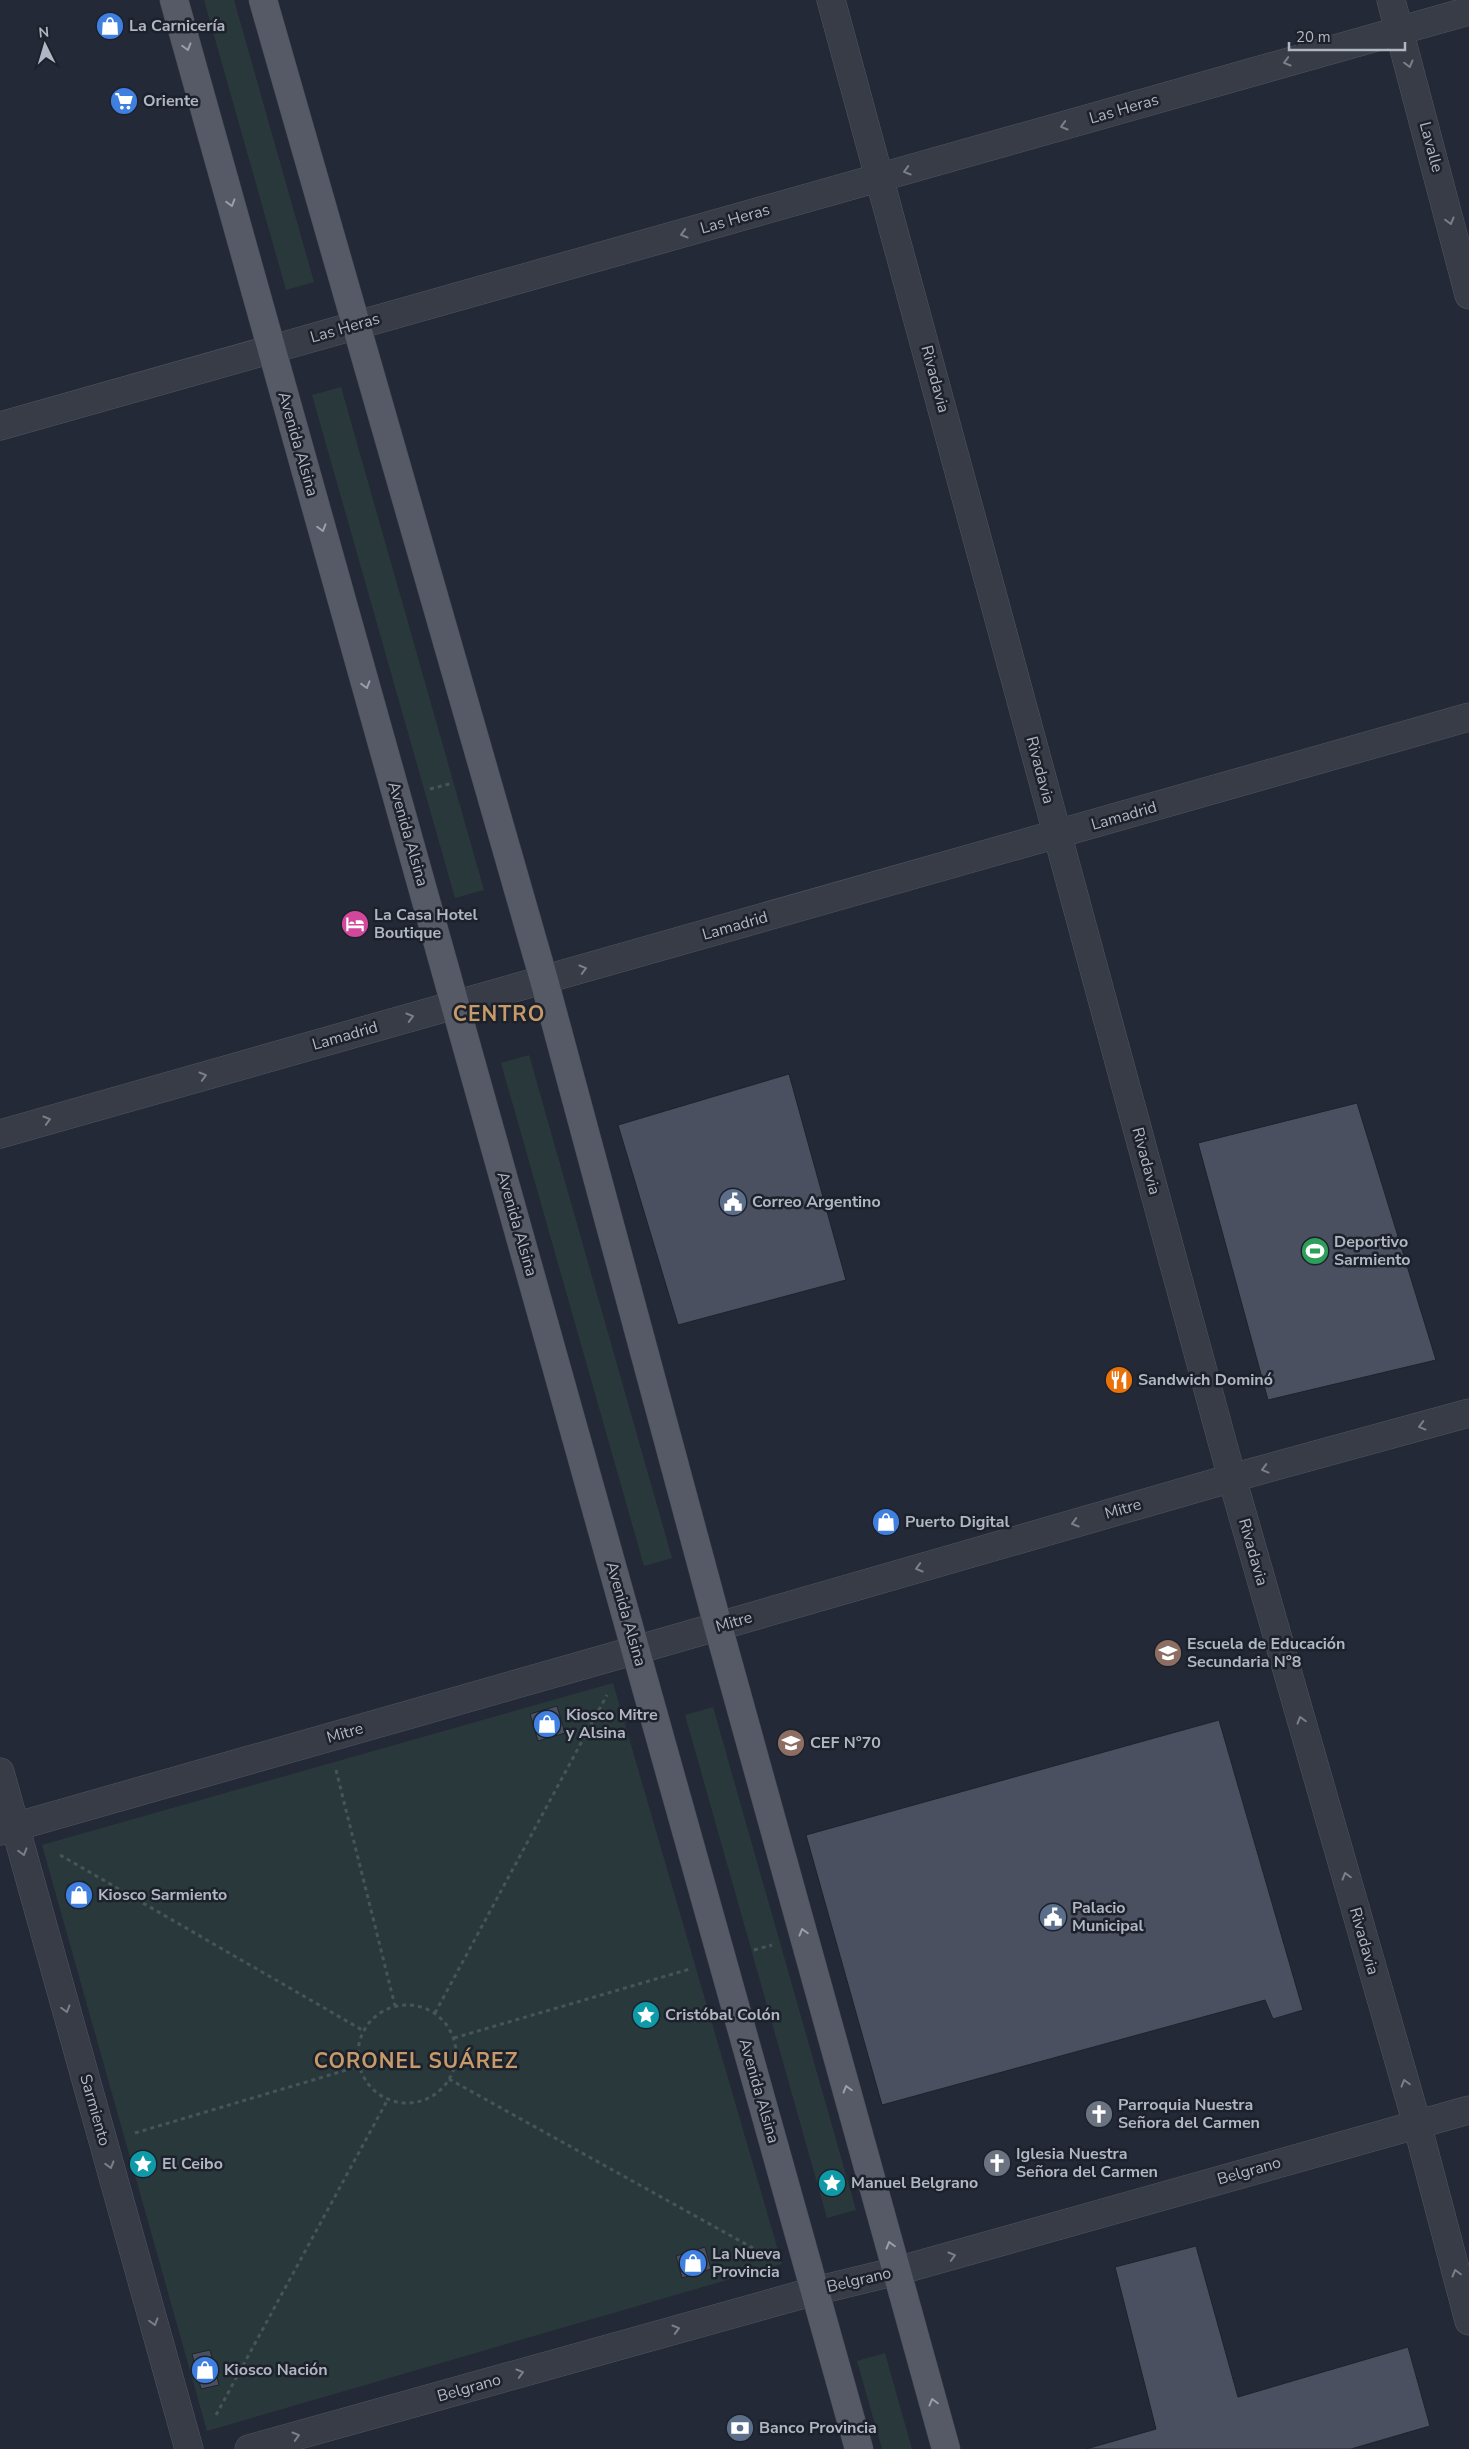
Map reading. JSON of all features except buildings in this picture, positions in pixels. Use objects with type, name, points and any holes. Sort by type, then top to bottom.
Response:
[{"type":"main road","name":"Avenida Alsina","points":[[174,0],[859,2449]]},
{"type":"main road","points":[[263,0],[544,980],[718,1626],[946,2449]]},
{"type":"street","name":"Rivadavia","points":[[831,0],[881,178],[1232,1478],[1416,2124],[1469,2320]]},
{"type":"street","name":"Lavalle","points":[[1391,0],[1469,295]]},
{"type":"street","name":"Las Heras","points":[[0,426],[1469,11]]},
{"type":"street","name":"Lamadrid","points":[[0,1134],[1469,718]]},
{"type":"street","name":"Mitre","points":[[8,1828],[636,1650],[1232,1478],[1469,1414]]},
{"type":"street","name":"Sarmiento","points":[[0,1772],[8,1828],[103,2142],[189,2449]]},
{"type":"street","name":"Belgrano","points":[[249,2449],[815,2291],[897,2271],[1469,2110]]},
{"type":"path","points":[[397,797],[485,775]]},
{"type":"path","points":[[435,2013],[614,1683],[636,1650]]},
{"type":"path","points":[[328,1738],[395,2007]]},
{"type":"path","points":[[59,1855],[364,2031]]},
{"type":"path","points":[[454,2038],[804,1935]]},
{"type":"path","points":[[407,2004],[423,2007],[435,2013],[448,2026],[454,2038],[457,2056],[453,2072],[433,2096],[419,2102],[402,2103],[388,2099],[372,2088],[362,2075],[359,2042],[364,2031],[377,2015],[395,2007],[407,2004]]},
{"type":"path","points":[[103,2142],[360,2066]]},
{"type":"path","points":[[449,2079],[773,2260]]},
{"type":"path","points":[[212,2422],[388,2099]]},
{"type":"shaded area","points":[[204,0],[234,0],[314,282],[286,290]]},
{"type":"shaded area","points":[[341,387],[484,890],[455,898],[312,395]]},
{"type":"shaded area","points":[[529,1055],[672,1558],[644,1566],[501,1063]]},
{"type":"shaded area","points":[[613,1683],[782,2264],[207,2431],[42,1845]]},
{"type":"shaded area","points":[[713,1707],[856,2210],[827,2218],[685,1715]]},
{"type":"shaded area","points":[[885,2353],[912,2449],[882,2449],[857,2361]]},
{"type":"place","name":"La Carnicería","points":[[110,26]]},
{"type":"place","name":"Oriente","points":[[124,101]]},
{"type":"place","name":"La Casa Hotel Boutique","points":[[355,924]]},
{"type":"place","name":"Correo Argentino","points":[[733,1202]]},
{"type":"place","name":"Deportivo Sarmiento","points":[[1315,1251]]},
{"type":"place","name":"Sandwich Dominó","points":[[1119,1380]]},
{"type":"place","name":"Puerto Digital","points":[[886,1522]]},
{"type":"place","name":"Escuela de Educación Secundaria N°8","points":[[1168,1653]]},
{"type":"place","name":"Kiosco Mitre y Alsina","points":[[547,1724]]},
{"type":"place","name":"CEF N°70","points":[[791,1743]]},
{"type":"place","name":"Kiosco Sarmiento","points":[[79,1895]]},
{"type":"place","name":"Palacio Municipal","points":[[1053,1917]]},
{"type":"place","name":"Cristóbal Colón","points":[[646,2015]]},
{"type":"place","name":"Parroquia Nuestra Señora del Carmen","points":[[1099,2114]]},
{"type":"place","name":"Iglesia Nuestra Señora del Carmen","points":[[997,2163]]},
{"type":"place","name":"El Ceibo","points":[[143,2164]]},
{"type":"place","name":"Manuel Belgrano","points":[[832,2183]]},
{"type":"place","name":"La Nueva Provincia","points":[[693,2263]]},
{"type":"place","name":"Kiosco Nación","points":[[205,2370]]},
{"type":"place","name":"Banco Provincia","points":[[740,2428]]},
{"type":"district","name":"CENTRO","points":[[499,1014]]},
{"type":"district","name":"CORONEL SUÁREZ","points":[[416,2061]]}]
